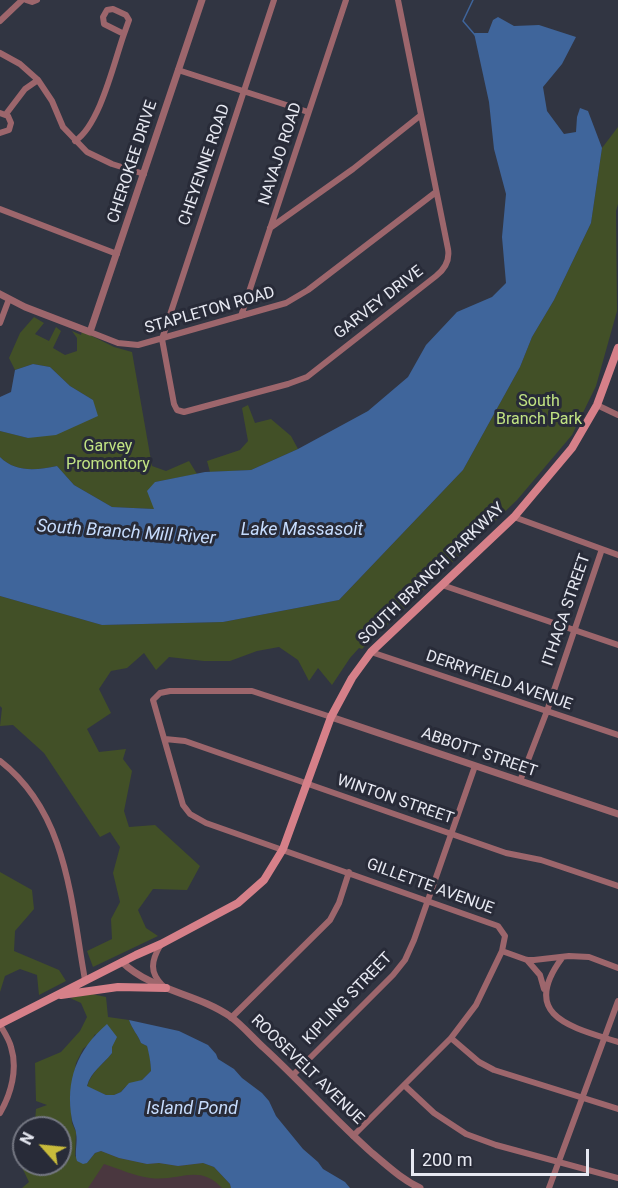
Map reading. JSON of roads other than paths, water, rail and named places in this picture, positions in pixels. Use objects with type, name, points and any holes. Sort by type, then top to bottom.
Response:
[{"type":"main road","name":"SOUTH BRANCH PARKWAY","points":[[122,962],[238,903],[264,880],[283,849],[331,717],[352,678],[371,652],[513,517],[572,448],[597,405],[618,348]]},
{"type":"main road","name":"ROOSEVELT AVENUE","points":[[0,1024],[122,962]]},
{"type":"main road","name":"ROOSEVELT AVENUE","points":[[52,997],[118,987],[166,988]]},
{"type":"street","points":[[0,21],[22,0]]},
{"type":"street","points":[[26,0],[32,2],[38,0]]},
{"type":"street","name":"CHEROKEE DRIVE","points":[[90,332],[202,0]]},
{"type":"street","name":"CHEYENNE ROAD","points":[[162,339],[274,0]]},
{"type":"street","name":"NAVAJO ROAD","points":[[241,316],[346,0]]},
{"type":"street","name":"GARVEY DRIVE","points":[[162,339],[174,404],[177,410],[184,412],[307,377],[445,267],[449,252],[398,0]]},
{"type":"street","points":[[75,141],[87,131],[98,110],[129,20],[126,15],[113,9],[107,10],[103,16],[104,24],[124,34]]},
{"type":"street","points":[[0,53],[20,64],[38,80],[52,101],[60,122],[75,141],[95,157],[144,174]]},
{"type":"street","points":[[178,70],[308,112]]},
{"type":"street","points":[[0,133],[7,131],[11,125],[10,119],[3,114],[25,89],[38,80]]},
{"type":"street","points":[[270,228],[353,169],[421,115]]},
{"type":"street","name":"STAPLETON ROAD","points":[[0,294],[90,332],[128,345],[138,345],[294,300],[436,192]]},
{"type":"street","points":[[0,209],[117,254]]},
{"type":"street","points":[[0,323],[9,299]]},
{"type":"street","points":[[597,405],[618,415]]},
{"type":"street","points":[[513,517],[618,555]]},
{"type":"street","name":"ITHACA STREET","points":[[520,781],[547,711],[602,549]]},
{"type":"street","points":[[442,585],[618,645]]},
{"type":"street","name":"DERRYFIELD AVENUE","points":[[371,652],[618,735]]},
{"type":"street","points":[[165,739],[153,700],[160,693],[170,691],[252,691],[331,717]]},
{"type":"street","name":"ABBOTT STREET","points":[[331,717],[618,814]]},
{"type":"street","name":"WINTON STREET","points":[[165,739],[185,741],[510,854],[542,860],[618,886]]},
{"type":"street","name":"GILLETTE AVENUE","points":[[165,739],[183,805],[190,814],[206,823],[498,926],[505,936],[502,951]]},
{"type":"street","points":[[0,761],[34,796],[61,853],[68,876],[85,980]]},
{"type":"street","name":"KIPLING STREET","points":[[293,1075],[399,968],[410,949],[429,900],[475,766]]},
{"type":"street","points":[[231,1017],[330,920],[339,903],[349,872]]},
{"type":"street","points":[[160,944],[152,968],[158,980],[166,988]]},
{"type":"street","points":[[353,1136],[451,1038],[476,1005],[502,951],[527,960],[590,957],[618,968]]},
{"type":"street","points":[[544,995],[548,979],[562,958]]},
{"type":"street","points":[[527,960],[540,975],[544,995],[551,1012],[561,1021],[618,1042]]},
{"type":"street","name":"ROOSEVELT AVENUE","points":[[122,962],[134,973],[197,999],[231,1017],[353,1136],[405,1181],[420,1188]]},
{"type":"street","points":[[549,1188],[618,1002]]},
{"type":"street","points":[[0,1024],[12,1048],[14,1081],[0,1113]]},
{"type":"street","points":[[451,1038],[490,1068],[618,1109]]},
{"type":"street","points":[[404,1085],[434,1113],[460,1132],[496,1145],[618,1178]]},
{"type":"water","name":"Lake Massasoit","points":[[498,17],[514,26],[539,25],[576,37],[562,64],[543,87],[547,111],[564,134],[576,132],[580,108],[588,111],[602,148],[591,223],[554,300],[532,337],[520,367],[463,470],[339,600],[223,622],[102,625],[0,596],[0,457],[20,468],[57,466],[74,485],[112,507],[154,509],[147,491],[155,482],[205,472],[251,470],[298,449],[368,411],[408,377],[426,345],[457,312],[492,297],[506,283],[502,237],[506,194],[494,149],[489,102],[474,33],[488,33],[493,20]]},
{"type":"water","points":[[33,364],[50,367],[70,386],[93,400],[98,416],[56,435],[28,438],[0,431],[0,397],[11,392],[15,370]]},
{"type":"water","name":"Island Pond","points":[[129,1020],[179,1031],[208,1045],[218,1059],[234,1069],[262,1093],[269,1101],[276,1116],[303,1149],[323,1169],[345,1182],[350,1188],[231,1188],[214,1167],[203,1163],[178,1166],[147,1164],[119,1158],[101,1151],[95,1153],[87,1163],[77,1161],[76,1130],[70,1105],[72,1079],[76,1067],[88,1044],[107,1024],[117,1037],[112,1053],[94,1072],[87,1086],[106,1095],[114,1095],[121,1092],[129,1083],[142,1080],[151,1071],[150,1058],[147,1046],[141,1043]]},
{"type":"waterway","name":"South Branch Mill River","points":[[473,0],[463,21],[475,35]]},
{"type":"park label","name":"South Branch Park","points":[[539,411]]},
{"type":"park label","name":"Garvey Promontory","points":[[108,456]]}]
